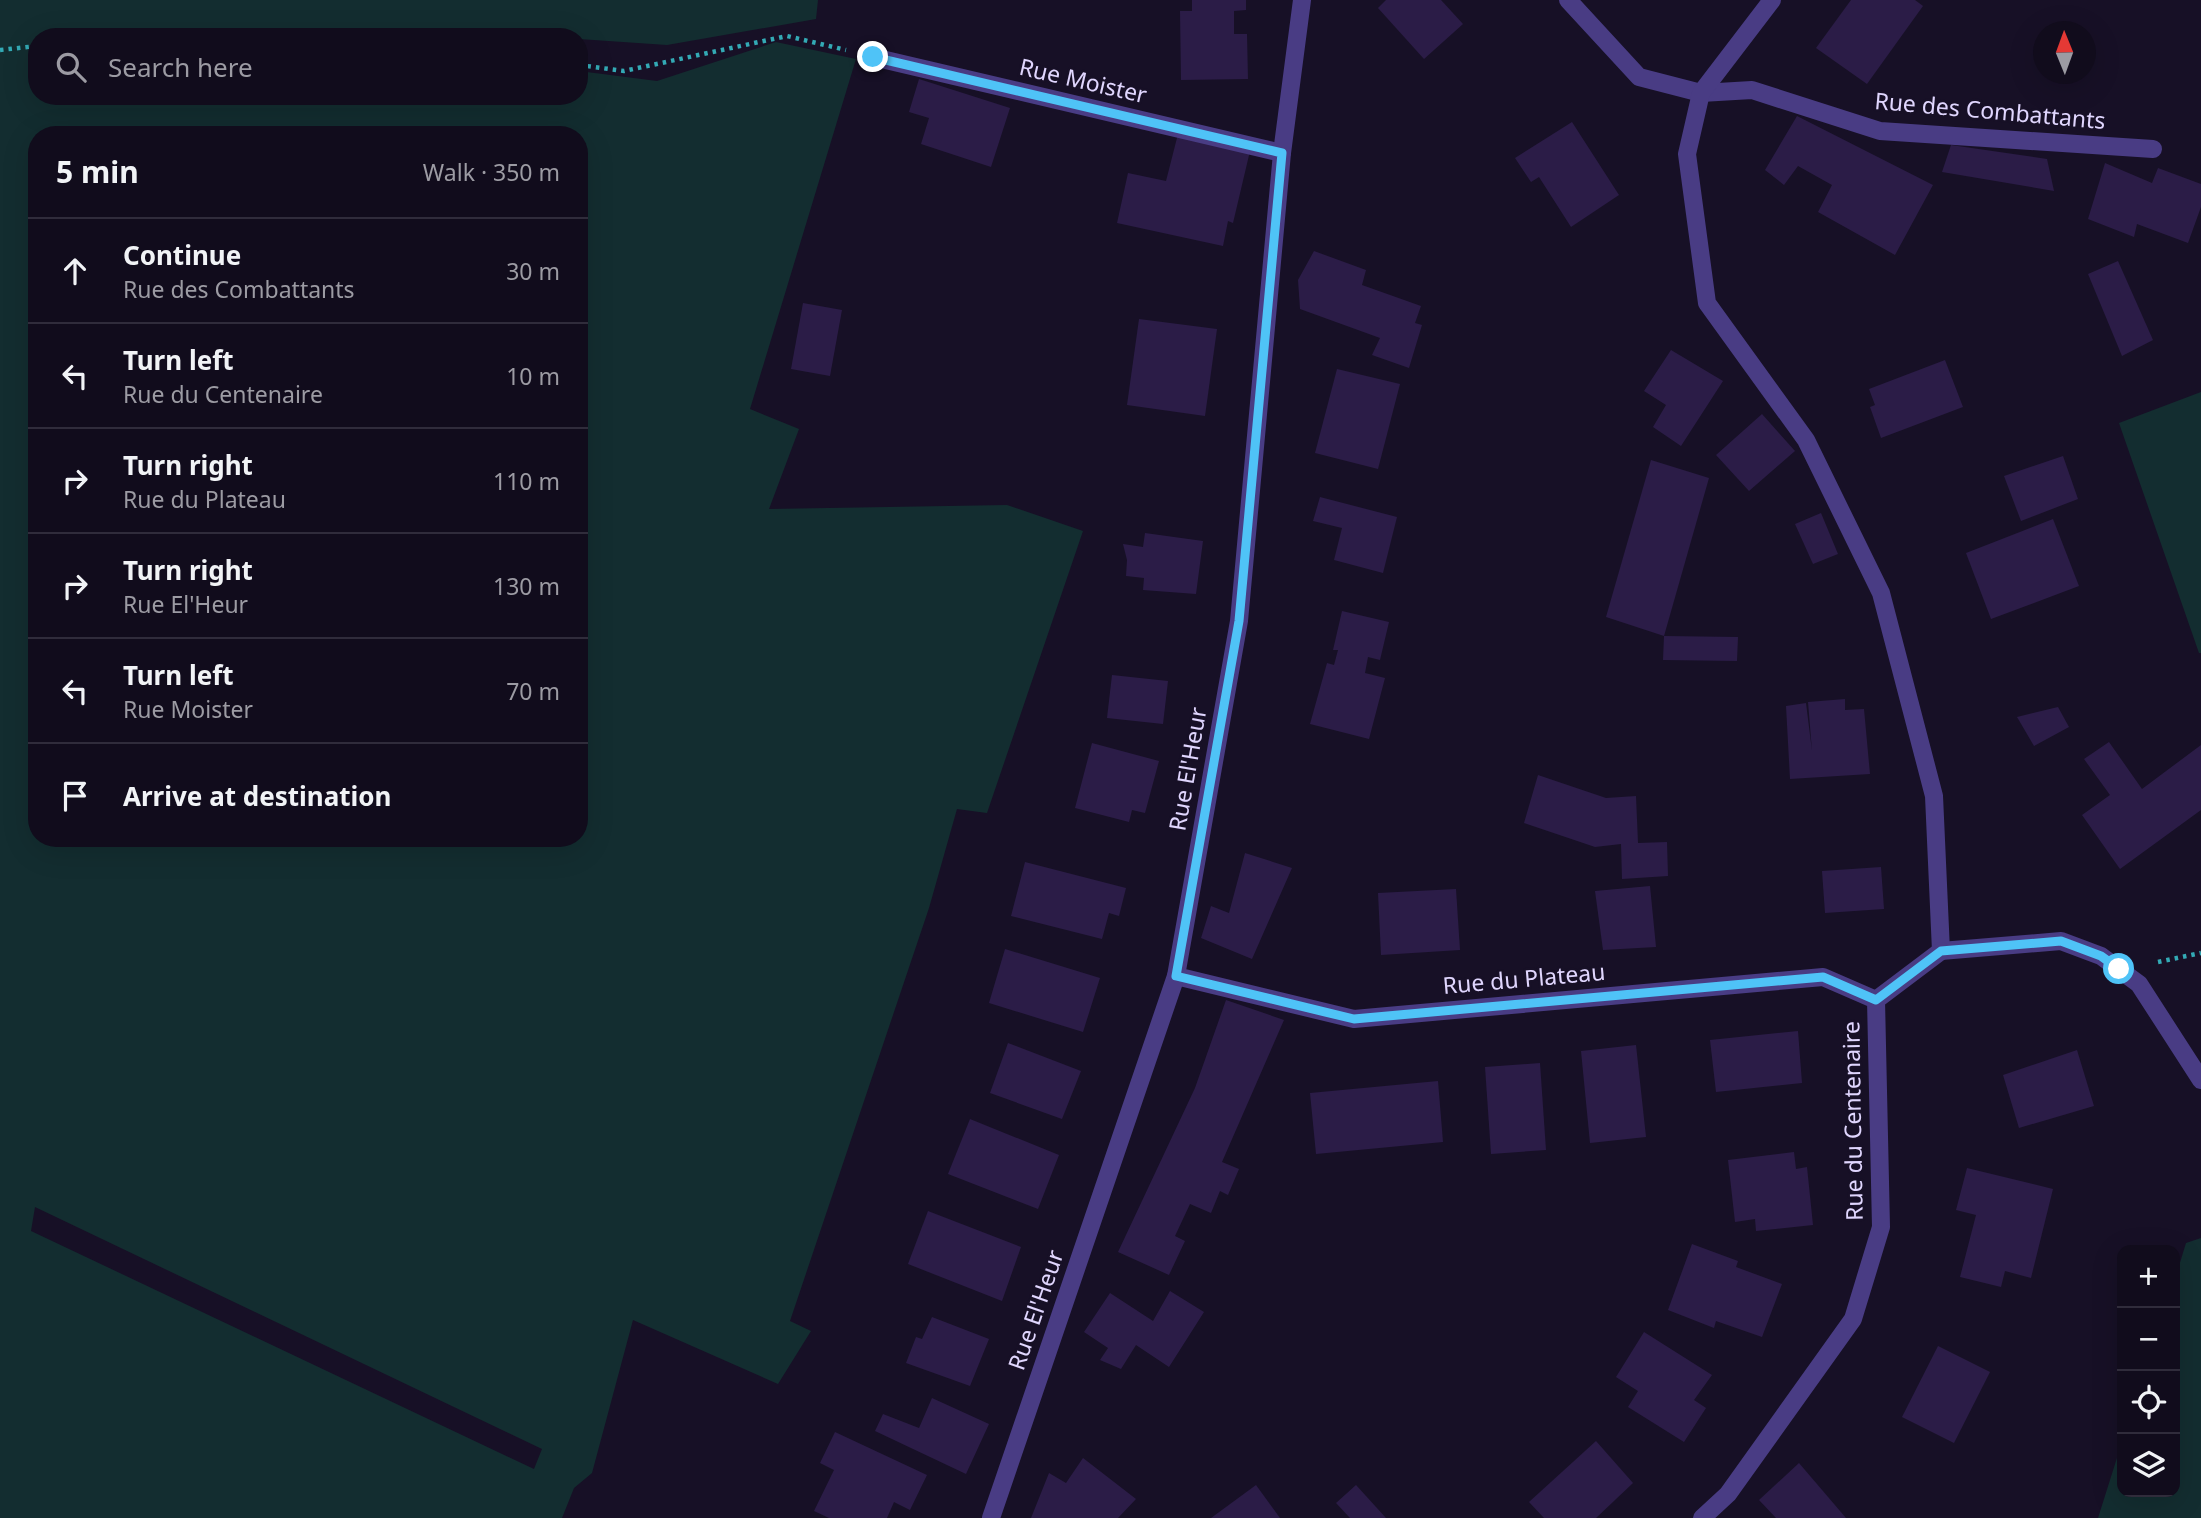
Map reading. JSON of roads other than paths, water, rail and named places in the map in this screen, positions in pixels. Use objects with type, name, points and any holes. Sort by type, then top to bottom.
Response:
[{"type":"street","name":"Rue El'Heur","points":[[991,1518],[1176,976],[1239,621],[1282,153],[1302,0]]},
{"type":"street","name":"Rue des Combattants","points":[[1568,0],[1639,77],[1701,93],[1752,90],[1880,131],[2154,149]]},
{"type":"street","points":[[1772,0],[1701,93],[1687,154],[1707,303],[1807,440],[1881,593],[1934,796],[1941,951],[2061,941],[2101,956],[2138,984],[2201,1080]]},
{"type":"street","name":"Rue Moister","points":[[873,57],[1282,153]]},
{"type":"street","name":"Rue du Centenaire","points":[[1702,1518],[1728,1494],[1853,1319],[1881,1227],[1876,1000],[1941,951]]},
{"type":"street","name":"Rue du Plateau","points":[[1176,976],[1354,1019],[1823,977],[1876,1000]]}]
